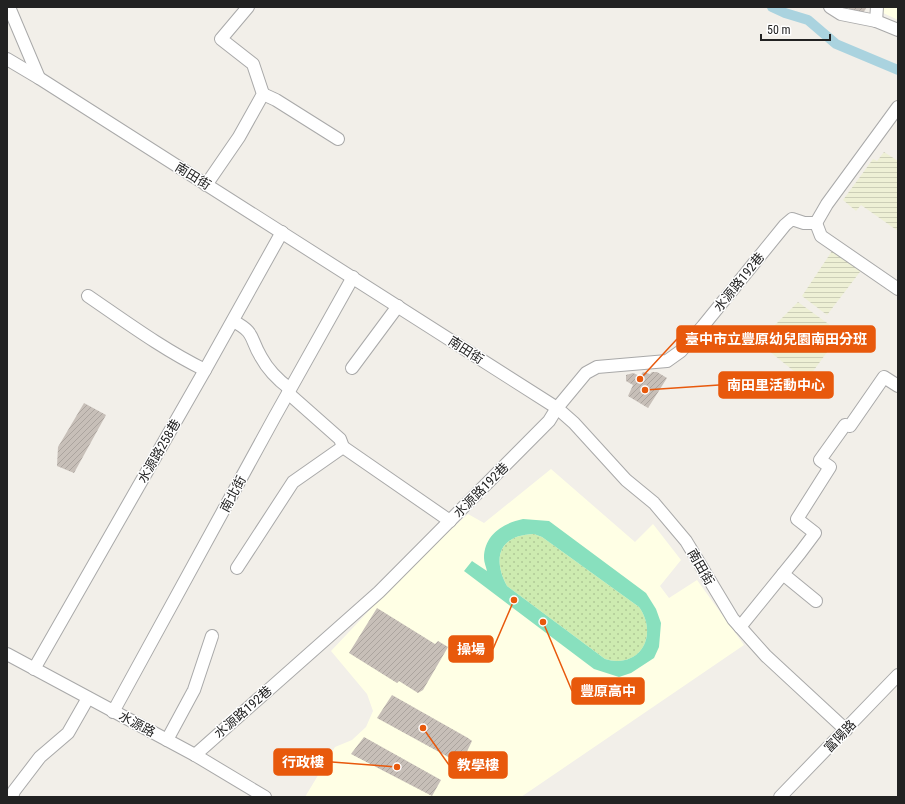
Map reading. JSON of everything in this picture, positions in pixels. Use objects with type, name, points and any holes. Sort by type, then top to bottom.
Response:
[{"type":"street","points":[[9,7],[39,78]]},
{"type":"street","points":[[248,7],[221,39],[253,64],[263,94],[276,100],[338,139]]},
{"type":"street","points":[[830,7],[841,14],[876,20],[898,30]]},
{"type":"street","points":[[876,20],[877,7]]},
{"type":"street","name":"南田街","points":[[7,60],[39,78],[557,408],[574,422],[626,480],[654,503],[686,541],[733,619],[766,656],[846,730]]},
{"type":"street","points":[[206,184],[239,137],[263,94]]},
{"type":"street","points":[[898,107],[827,204],[816,223],[821,236],[898,289]]},
{"type":"street","name":"水源路192巷","points":[[195,755],[379,592],[549,421],[557,408],[586,373],[597,367],[668,361],[681,351],[703,326],[785,225],[792,219],[804,223],[816,223]]},
{"type":"street","name":"水源路258巷","points":[[34,669],[233,321],[282,232]]},
{"type":"street","name":"南北街","points":[[113,712],[353,277]]},
{"type":"street","points":[[88,296],[160,345],[205,370]]},
{"type":"street","points":[[352,368],[398,306]]},
{"type":"street","name":"水源路192巷","points":[[233,321],[243,326],[250,332],[260,356],[266,365],[280,382],[340,440],[343,447],[450,521]]},
{"type":"street","points":[[740,627],[815,534],[797,519],[830,468],[820,460],[846,425],[850,426],[884,377],[898,386]]},
{"type":"street","points":[[237,568],[293,482],[343,447]]},
{"type":"street","points":[[783,574],[816,601]]},
{"type":"street","points":[[167,740],[194,690],[212,636]]},
{"type":"street","name":"水源路","points":[[7,654],[195,755],[265,797]]},
{"type":"street","name":"富陽路","points":[[780,797],[898,675]]},
{"type":"street","points":[[12,797],[14,791],[40,757],[68,732],[88,698]]},
{"type":"shaded area","points":[[884,7],[898,7],[898,20],[881,12]]},
{"type":"shaded area","points":[[884,152],[898,161],[898,231],[861,205],[856,211],[843,200],[873,159],[877,161]]},
{"type":"shaded area","points":[[834,248],[863,268],[827,315],[802,296]]},
{"type":"shaded area","points":[[798,302],[841,333],[806,381],[758,342]]},
{"type":"shaded area","points":[[551,469],[635,542],[653,524],[681,560],[660,586],[669,598],[697,580],[744,645],[521,797],[305,797],[335,747],[352,740],[366,727],[373,711],[367,694],[331,651],[422,556],[468,514],[484,523]]},
{"type":"green space","points":[[523,519],[549,521],[646,593],[656,609],[661,623],[659,647],[654,658],[631,673],[619,677],[594,669],[464,571],[472,561],[487,571],[484,558],[487,543],[496,531]],"holes":[[[534,534],[542,537],[639,607],[647,625],[647,633],[645,642],[635,655],[627,659],[617,661],[605,659],[507,586],[502,576],[500,566],[502,550],[506,544],[522,535]]]},
{"type":"green space","points":[[534,534],[542,537],[639,607],[647,625],[647,633],[645,642],[635,655],[627,659],[617,661],[605,659],[507,586],[502,576],[500,566],[502,550],[506,544],[513,539],[522,535]]},
{"type":"building","points":[[847,7],[867,7],[861,16]]},
{"type":"building","points":[[643,372],[650,374],[652,372],[657,372],[667,378],[648,408],[628,396],[633,385],[626,381],[626,375],[633,373],[640,376]]},
{"type":"building","points":[[84,403],[106,415],[74,473],[57,466],[58,447]]},
{"type":"building","points":[[377,608],[435,644],[438,641],[448,647],[423,690],[418,693],[399,681],[397,683],[349,653]]},
{"type":"building","points":[[392,695],[472,741],[461,764],[377,718]]},
{"type":"building","points":[[364,737],[441,780],[432,796],[351,754]]},
{"type":"waterway","points":[[772,7],[785,13],[808,20],[836,44],[898,70]]},
{"type":"place","name":"臺中市立豐原幼兒園南田分班","points":[[640,379]]},
{"type":"place","name":"南田里活動中心","points":[[645,390]]},
{"type":"place","name":"操場","points":[[514,600]]},
{"type":"place","name":"豐原高中","points":[[543,622]]},
{"type":"place","name":"教學樓","points":[[423,728]]},
{"type":"place","name":"行政樓","points":[[397,767]]}]
